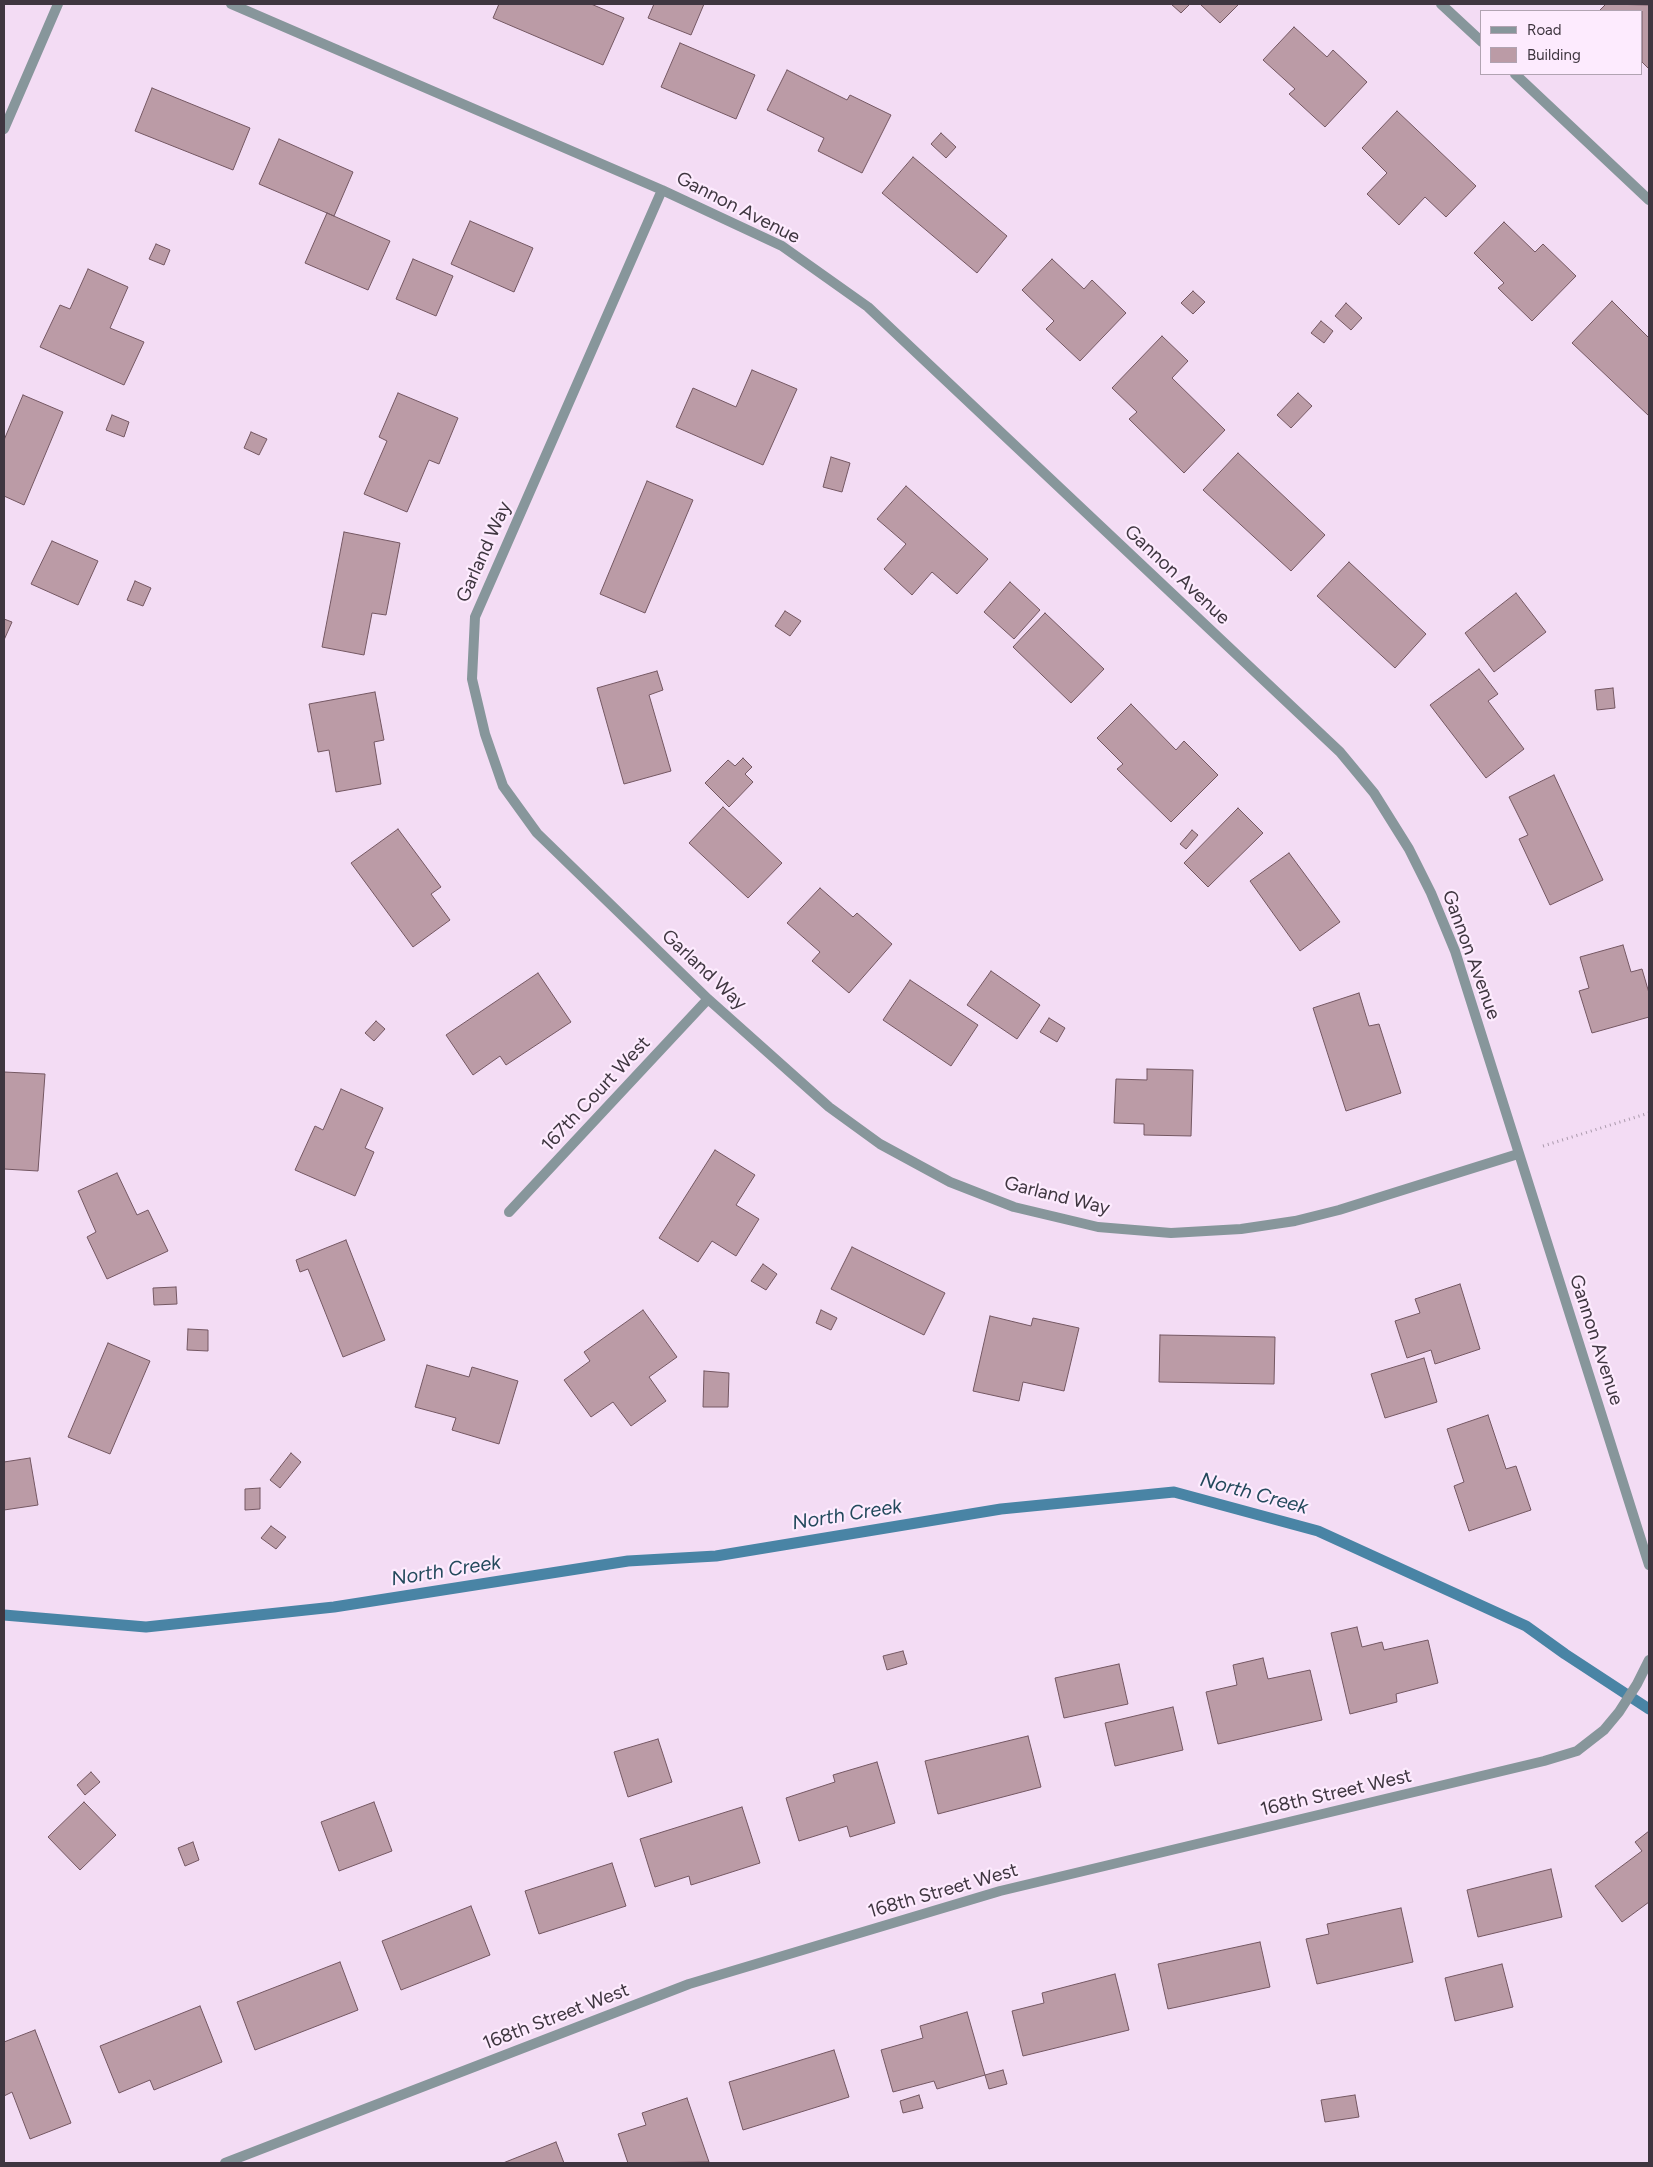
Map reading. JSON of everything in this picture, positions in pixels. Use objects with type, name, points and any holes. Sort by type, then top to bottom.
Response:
[{"type":"street","points":[[4,129],[58,4]]},
{"type":"street","name":"Gannon Avenue","points":[[231,4],[662,190],[782,246],[868,307],[1340,752],[1374,793],[1409,849],[1431,893],[1455,951],[1649,1565]]},
{"type":"street","points":[[1440,4],[1480,40]]},
{"type":"street","points":[[1516,75],[1649,200]]},
{"type":"street","name":"Garland Way","points":[[662,190],[475,617],[472,680],[485,734],[503,786],[538,834],[708,998],[829,1107],[880,1144],[950,1182],[1014,1207],[1098,1227],[1171,1233],[1241,1228],[1295,1220],[1339,1210],[1518,1154]]},
{"type":"street","name":"167th Court West","points":[[509,1212],[708,998]]},
{"type":"street","name":"168th Street West","points":[[225,2163],[689,1984],[1000,1891],[1544,1761],[1577,1751],[1604,1730],[1631,1694],[1649,1660]]},
{"type":"path","points":[[1518,1154],[1649,1113]]},
{"type":"building","points":[[499,4],[591,4],[624,18],[603,65],[493,18]]},
{"type":"building","points":[[654,4],[704,4],[691,35],[648,18]]},
{"type":"building","points":[[1171,4],[1190,4],[1181,13]]},
{"type":"building","points":[[1200,4],[1239,4],[1220,23]]},
{"type":"building","points":[[1606,4],[1649,5],[1649,69],[1643,63],[1643,10],[1600,10]]},
{"type":"building","points":[[1294,27],[1327,57],[1333,50],[1367,82],[1325,127],[1289,94],[1295,89],[1263,60]]},
{"type":"building","points":[[680,43],[755,75],[736,119],[661,87]]},
{"type":"building","points":[[787,70],[847,100],[850,95],[891,115],[862,173],[818,151],[824,138],[767,110]]},
{"type":"building","points":[[152,88],[250,128],[233,170],[135,131]]},
{"type":"building","points":[[1397,111],[1476,186],[1446,217],[1425,197],[1399,225],[1367,194],[1387,173],[1362,148]]},
{"type":"building","points":[[941,133],[956,147],[946,158],[931,144]]},
{"type":"building","points":[[279,139],[353,172],[334,216],[259,184]]},
{"type":"building","points":[[913,157],[1007,236],[977,273],[882,193]]},
{"type":"building","points":[[327,213],[390,241],[368,290],[305,263]]},
{"type":"building","points":[[470,221],[533,248],[514,292],[451,264]]},
{"type":"building","points":[[1504,222],[1535,252],[1543,244],[1576,276],[1532,321],[1498,288],[1504,283],[1474,253]]},
{"type":"building","points":[[156,244],[170,250],[164,265],[149,259]]},
{"type":"building","points":[[413,259],[453,276],[436,316],[396,299]]},
{"type":"building","points":[[1052,259],[1084,289],[1092,280],[1126,313],[1080,361],[1046,329],[1054,321],[1022,290]]},
{"type":"building","points":[[88,269],[128,287],[110,328],[144,342],[124,385],[40,347],[60,305],[70,309]]},
{"type":"building","points":[[1193,291],[1205,302],[1193,314],[1181,303]]},
{"type":"building","points":[[1612,301],[1649,338],[1649,416],[1572,343]]},
{"type":"building","points":[[1346,303],[1362,318],[1351,330],[1335,316]]},
{"type":"building","points":[[1321,321],[1333,331],[1324,343],[1311,333]]},
{"type":"building","points":[[1162,336],[1188,361],[1172,378],[1225,430],[1184,473],[1129,419],[1137,412],[1112,388]]},
{"type":"building","points":[[752,370],[797,389],[763,465],[676,427],[693,388],[736,407]]},
{"type":"building","points":[[398,393],[458,418],[439,464],[429,460],[407,512],[364,494],[387,441],[379,437]]},
{"type":"building","points":[[1298,393],[1312,406],[1291,428],[1277,415]]},
{"type":"building","points":[[23,395],[63,412],[24,505],[4,496],[4,440]]},
{"type":"building","points":[[112,415],[129,422],[124,437],[106,430]]},
{"type":"building","points":[[251,432],[267,439],[259,455],[244,448]]},
{"type":"building","points":[[1238,453],[1325,535],[1291,571],[1203,490]]},
{"type":"building","points":[[831,457],[850,463],[842,492],[823,487]]},
{"type":"building","points":[[647,481],[693,500],[645,613],[600,594]]},
{"type":"building","points":[[906,486],[988,559],[957,594],[932,572],[912,595],[884,569],[906,544],[877,519]]},
{"type":"building","points":[[344,532],[400,543],[386,615],[372,613],[364,655],[322,647]]},
{"type":"building","points":[[52,541],[98,561],[78,605],[31,584]]},
{"type":"building","points":[[1349,562],[1426,634],[1395,668],[1317,596]]},
{"type":"building","points":[[135,581],[151,588],[143,606],[127,600]]},
{"type":"building","points":[[1010,582],[1040,610],[1014,639],[984,612]]},
{"type":"building","points":[[1516,593],[1546,632],[1494,672],[1465,633]]},
{"type":"building","points":[[785,611],[801,621],[790,636],[775,626]]},
{"type":"building","points":[[1045,613],[1104,669],[1071,703],[1013,647]]},
{"type":"building","points":[[4,619],[12,622],[4,640]]},
{"type":"building","points":[[1479,669],[1498,694],[1488,701],[1524,749],[1486,778],[1430,705]]},
{"type":"building","points":[[657,671],[663,690],[649,695],[671,771],[624,784],[597,688]]},
{"type":"building","points":[[1613,688],[1615,708],[1597,710],[1595,690]]},
{"type":"building","points":[[375,692],[384,740],[374,742],[381,784],[336,792],[329,750],[318,752],[309,704]]},
{"type":"building","points":[[1131,704],[1176,750],[1184,741],[1218,775],[1171,822],[1117,769],[1123,764],[1097,738]]},
{"type":"building","points":[[743,758],[752,767],[745,774],[753,782],[729,807],[705,783],[728,760],[735,766]]},
{"type":"building","points":[[1554,775],[1603,880],[1550,905],[1519,839],[1528,835],[1509,797]]},
{"type":"building","points":[[723,807],[782,863],[748,898],[689,843]]},
{"type":"building","points":[[1238,808],[1263,833],[1208,887],[1184,863]]},
{"type":"building","points":[[398,829],[441,887],[431,894],[450,920],[413,947],[351,863]]},
{"type":"building","points":[[1192,830],[1198,835],[1186,849],[1180,844]]},
{"type":"building","points":[[1289,853],[1340,922],[1300,951],[1250,881]]},
{"type":"building","points":[[820,888],[853,917],[857,913],[892,944],[849,993],[812,961],[820,952],[787,923]]},
{"type":"building","points":[[1623,945],[1631,972],[1642,969],[1649,993],[1649,1017],[1592,1033],[1579,991],[1589,988],[1580,957]]},
{"type":"building","points":[[991,971],[1040,1005],[1017,1039],[967,1005]]},
{"type":"building","points":[[538,973],[571,1022],[506,1065],[500,1056],[473,1075],[446,1035]]},
{"type":"building","points":[[910,980],[978,1025],[951,1066],[883,1020]]},
{"type":"building","points":[[1359,993],[1369,1026],[1379,1024],[1401,1093],[1346,1111],[1313,1008]]},
{"type":"building","points":[[1049,1018],[1065,1028],[1057,1042],[1040,1032]]},
{"type":"building","points":[[376,1021],[385,1029],[374,1041],[365,1033]]},
{"type":"building","points":[[1147,1069],[1193,1070],[1191,1136],[1144,1135],[1144,1124],[1114,1123],[1116,1079],[1147,1080]]},
{"type":"building","points":[[4,1072],[45,1074],[38,1171],[4,1169]]},
{"type":"building","points":[[341,1089],[383,1108],[365,1148],[374,1152],[355,1196],[295,1170],[315,1126],[323,1130]]},
{"type":"building","points":[[715,1150],[755,1175],[736,1205],[759,1219],[736,1256],[712,1241],[698,1262],[659,1238]]},
{"type":"building","points":[[117,1173],[137,1215],[148,1210],[168,1251],[107,1279],[87,1237],[96,1232],[78,1191]]},
{"type":"building","points":[[346,1240],[385,1340],[343,1357],[308,1269],[300,1272],[296,1260]]},
{"type":"building","points":[[852,1247],[945,1293],[924,1335],[831,1289]]},
{"type":"building","points":[[763,1264],[777,1274],[766,1290],[751,1281]]},
{"type":"building","points":[[1460,1284],[1480,1349],[1435,1364],[1431,1350],[1407,1358],[1395,1321],[1420,1313],[1415,1299]]},
{"type":"building","points":[[176,1287],[177,1304],[154,1305],[153,1288]]},
{"type":"building","points":[[643,1310],[677,1357],[649,1377],[666,1401],[631,1426],[613,1402],[591,1417],[564,1380],[590,1361],[584,1352]]},
{"type":"building","points":[[821,1310],[837,1318],[831,1330],[816,1323]]},
{"type":"building","points":[[990,1316],[1031,1326],[1033,1318],[1079,1328],[1064,1391],[1023,1382],[1019,1401],[973,1391]]},
{"type":"building","points":[[188,1329],[208,1330],[208,1351],[187,1350]]},
{"type":"building","points":[[1160,1335],[1275,1337],[1274,1384],[1159,1382]]},
{"type":"building","points":[[108,1343],[150,1361],[110,1454],[68,1437]]},
{"type":"building","points":[[1424,1358],[1437,1402],[1385,1418],[1371,1374]]},
{"type":"building","points":[[427,1365],[469,1377],[472,1367],[518,1381],[499,1444],[452,1430],[456,1418],[415,1407]]},
{"type":"building","points":[[704,1371],[729,1373],[728,1407],[703,1407]]},
{"type":"building","points":[[1488,1415],[1506,1469],[1516,1466],[1531,1510],[1469,1531],[1454,1486],[1464,1482],[1447,1429]]},
{"type":"building","points":[[291,1453],[301,1462],[280,1488],[270,1480]]},
{"type":"building","points":[[30,1458],[38,1505],[4,1510],[4,1462]]},
{"type":"building","points":[[260,1488],[260,1509],[245,1510],[245,1489]]},
{"type":"building","points":[[271,1526],[286,1537],[276,1549],[261,1538]]},
{"type":"building","points":[[1357,1627],[1362,1647],[1382,1642],[1384,1650],[1428,1640],[1438,1683],[1396,1694],[1397,1702],[1350,1714],[1331,1633]]},
{"type":"building","points":[[903,1651],[907,1664],[887,1670],[883,1656]]},
{"type":"building","points":[[1263,1658],[1268,1679],[1310,1670],[1322,1720],[1218,1744],[1206,1692],[1237,1685],[1233,1665]]},
{"type":"building","points":[[1119,1664],[1128,1704],[1064,1718],[1055,1678]]},
{"type":"building","points":[[1173,1707],[1183,1750],[1115,1766],[1105,1723]]},
{"type":"building","points":[[1028,1736],[1041,1787],[938,1814],[925,1761]]},
{"type":"building","points":[[658,1739],[672,1782],[628,1797],[614,1752]]},
{"type":"building","points":[[877,1762],[895,1823],[850,1837],[847,1826],[799,1841],[786,1798],[835,1782],[833,1775]]},
{"type":"building","points":[[91,1772],[100,1782],[85,1795],[77,1785]]},
{"type":"building","points":[[84,1802],[116,1835],[80,1870],[48,1837]]},
{"type":"building","points":[[374,1802],[392,1851],[339,1871],[321,1822]]},
{"type":"building","points":[[742,1807],[760,1863],[691,1885],[689,1876],[655,1887],[640,1839]]},
{"type":"building","points":[[1649,1831],[1649,1902],[1622,1922],[1595,1886],[1642,1851],[1635,1842]]},
{"type":"building","points":[[193,1842],[199,1860],[185,1866],[178,1848]]},
{"type":"building","points":[[612,1863],[626,1906],[539,1934],[525,1891]]},
{"type":"building","points":[[1551,1869],[1562,1917],[1478,1937],[1467,1890]]},
{"type":"building","points":[[471,1906],[490,1955],[401,1990],[382,1941]]},
{"type":"building","points":[[1401,1908],[1413,1962],[1317,1984],[1306,1939],[1329,1934],[1327,1924]]},
{"type":"building","points":[[1260,1942],[1270,1987],[1168,2009],[1158,1964]]},
{"type":"building","points":[[340,1962],[358,2010],[255,2050],[237,2002]]},
{"type":"building","points":[[1502,1964],[1513,2007],[1455,2021],[1445,1978]]},
{"type":"building","points":[[1115,1974],[1129,2030],[1023,2056],[1012,2011],[1044,2003],[1042,1993]]},
{"type":"building","points":[[200,2006],[222,2062],[154,2090],[150,2080],[119,2093],[100,2046]]},
{"type":"building","points":[[967,2012],[985,2075],[937,2089],[934,2081],[893,2092],[881,2050],[923,2038],[920,2026]]},
{"type":"building","points":[[35,2030],[71,2123],[30,2139],[12,2092],[4,2096],[4,2042]]},
{"type":"building","points":[[834,2050],[849,2097],[743,2130],[729,2082]]},
{"type":"building","points":[[1003,2070],[1007,2084],[989,2089],[985,2075]]},
{"type":"building","points":[[919,2095],[923,2108],[903,2113],[900,2101]]},
{"type":"building","points":[[1355,2095],[1359,2117],[1325,2122],[1321,2100]]},
{"type":"building","points":[[687,2098],[709,2162],[628,2163],[618,2134],[646,2125],[642,2113]]},
{"type":"building","points":[[556,2142],[564,2163],[503,2163]]},
{"type":"waterway","name":"North Creek","points":[[4,1615],[146,1627],[334,1607],[628,1561],[716,1556],[1001,1509],[1174,1492],[1318,1531],[1526,1626],[1649,1709]]}]
